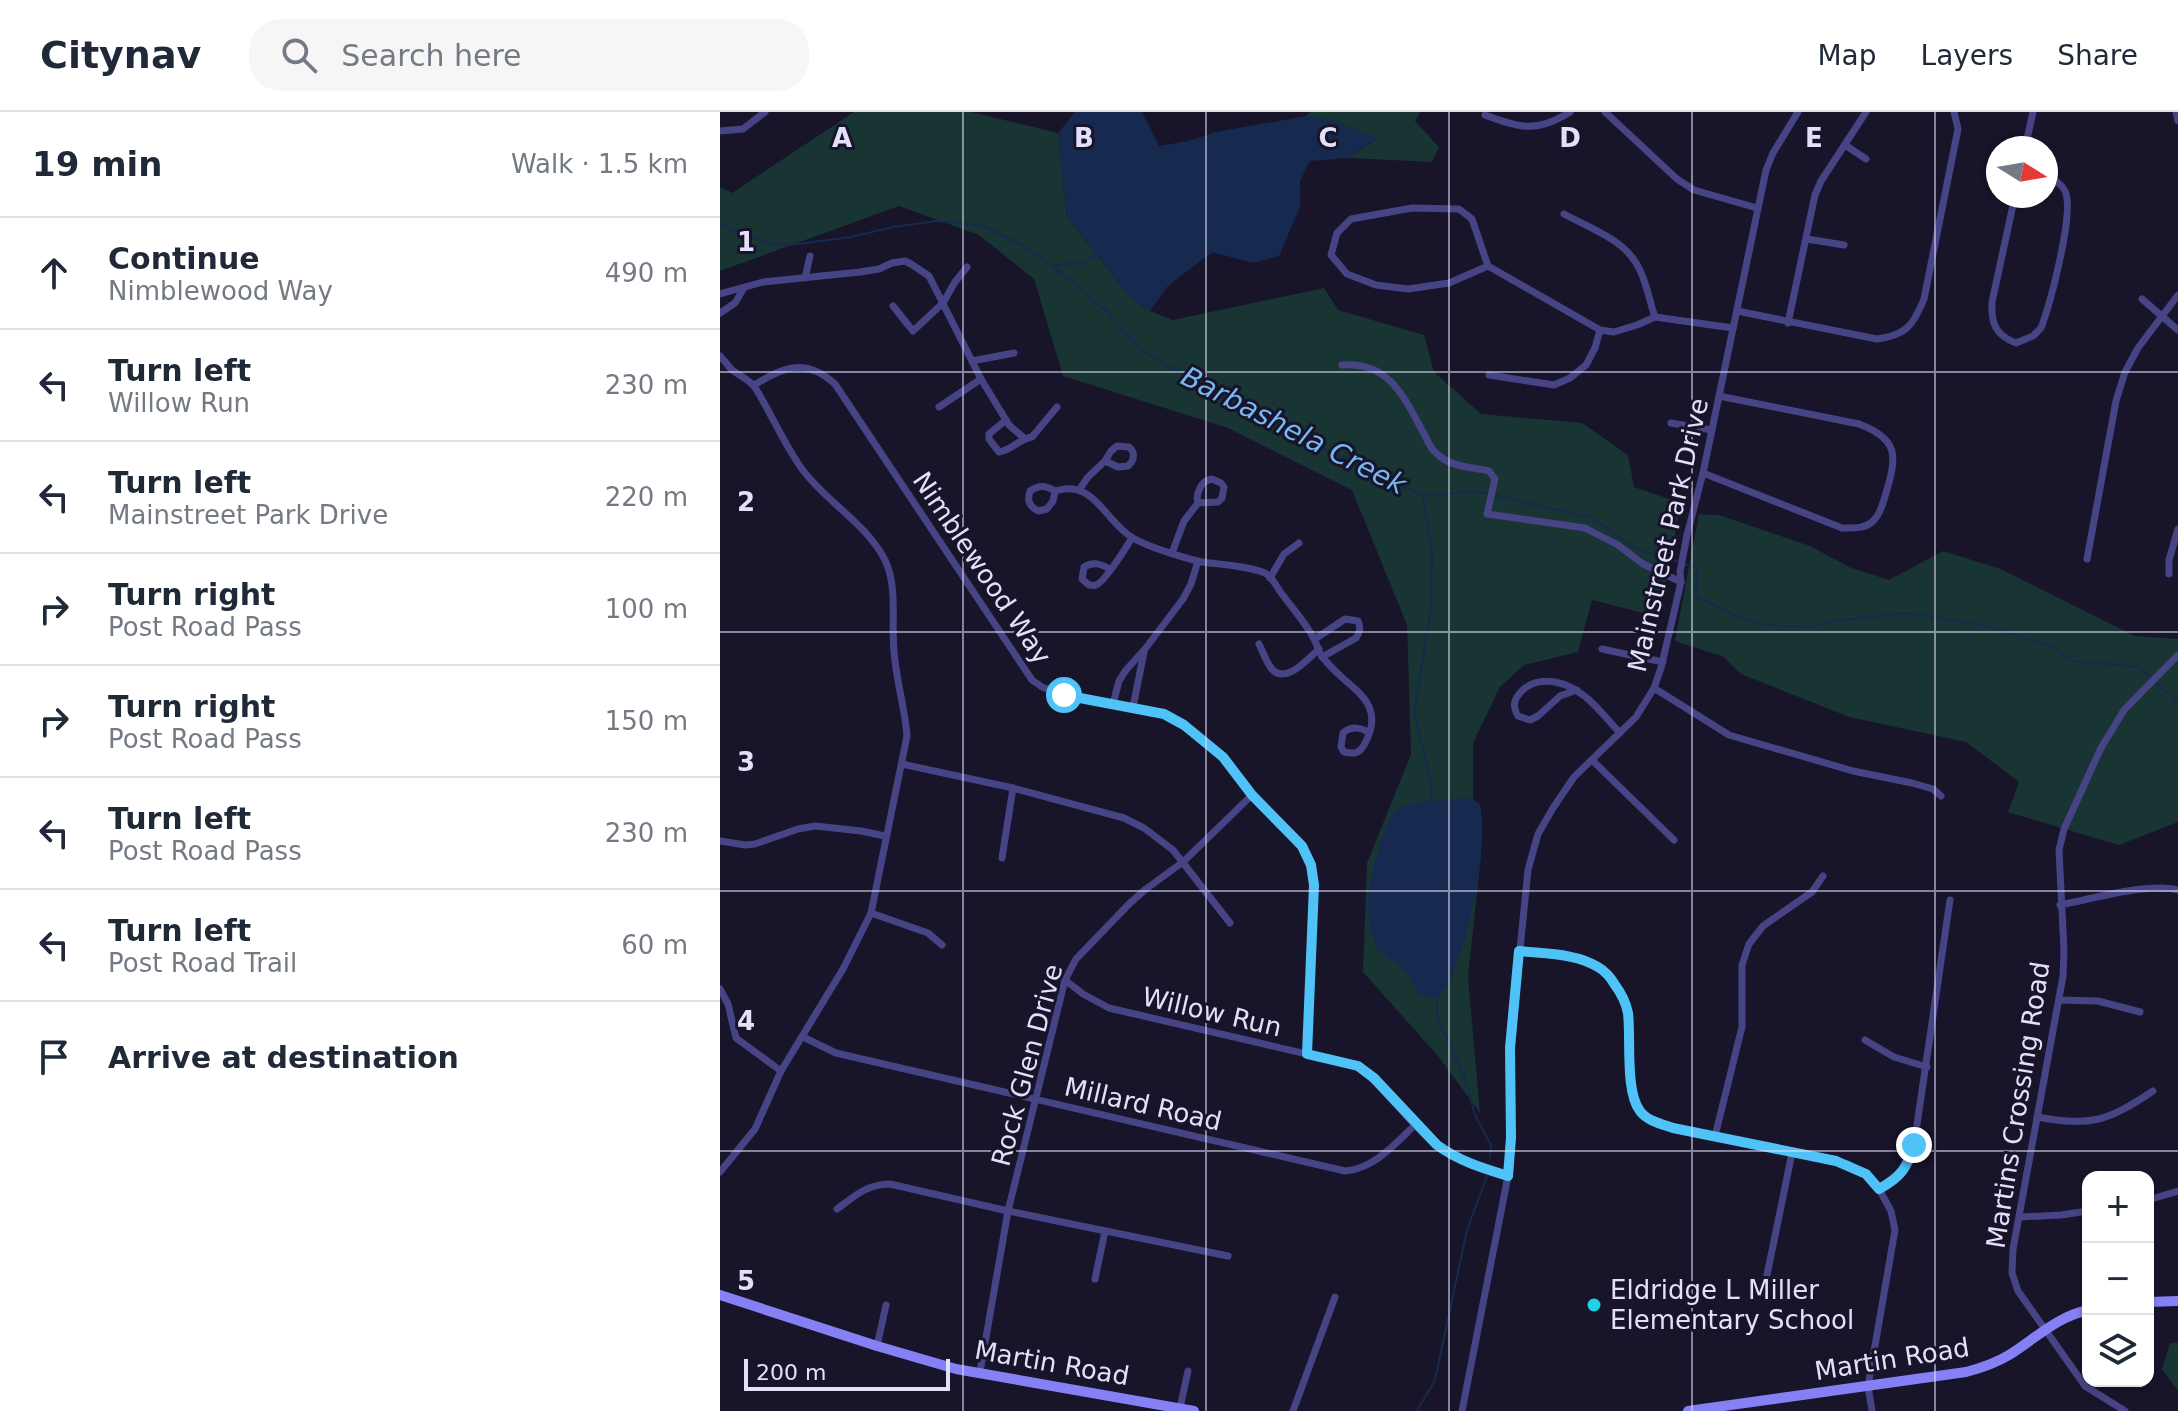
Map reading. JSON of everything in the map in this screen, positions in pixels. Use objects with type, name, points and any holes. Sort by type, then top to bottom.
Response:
[{"type":"street","points":[[720,131],[743,129],[765,112]]},
{"type":"street","points":[[1485,115],[1512,126],[1533,126],[1553,123],[1570,112]]},
{"type":"street","points":[[1605,112],[1685,185],[1757,208]]},
{"type":"street","name":"Mainstreet Park Drive","points":[[1462,1411],[1508,1176],[1511,1138],[1510,1048],[1528,870],[1538,834],[1574,777],[1636,717],[1654,688],[1681,582],[1680,572],[1766,170],[1798,112]]},
{"type":"street","points":[[1788,323],[1815,195],[1866,112]]},
{"type":"street","points":[[1737,311],[1877,339],[1895,337],[1908,329],[1924,299],[1958,129],[1954,112]]},
{"type":"street","points":[[2028,136],[2033,112]]},
{"type":"street","points":[[2176,112],[2178,121]]},
{"type":"street","points":[[1845,145],[1866,159]]},
{"type":"street","points":[[2012,208],[1992,302],[1992,318],[1995,328],[2016,343],[2033,336],[2041,328],[2060,257],[2068,201],[2058,182]]},
{"type":"street","points":[[1488,266],[1449,283],[1408,289],[1376,285],[1347,274],[1331,255],[1337,233],[1351,219],[1412,208],[1459,209],[1472,219],[1488,266],[1600,330],[1614,332],[1655,317],[1733,328]]},
{"type":"street","points":[[1564,214],[1628,252],[1638,266],[1655,317]]},
{"type":"street","points":[[1807,239],[1844,245]]},
{"type":"street","points":[[805,278],[810,256]]},
{"type":"street","points":[[720,294],[763,282],[879,269],[905,261],[929,276],[981,379],[1006,420],[1024,438]]},
{"type":"street","points":[[893,306],[913,331],[943,303],[967,267]]},
{"type":"street","points":[[720,313],[735,303],[744,288]]},
{"type":"street","points":[[2087,559],[2116,401],[2125,372],[2138,348],[2178,295]]},
{"type":"street","points":[[2142,299],[2178,330]]},
{"type":"street","points":[[1489,375],[1554,385],[1570,378],[1586,365],[1600,330]]},
{"type":"street","points":[[972,361],[1014,353]]},
{"type":"street","points":[[720,356],[754,385],[802,469],[870,539],[884,559],[893,598],[896,674],[907,736],[871,913],[843,969],[781,1071],[755,1129],[720,1172]]},
{"type":"street","points":[[1342,365],[1386,375],[1404,396],[1434,452],[1451,463],[1489,471],[1495,479],[1487,514],[1585,528],[1618,545],[1643,564],[1681,582]]},
{"type":"street","name":"Nimblewood Way","points":[[754,385],[791,366],[827,376],[1032,680],[1064,695],[1164,714],[1203,738],[1223,757],[1252,795],[1302,846],[1313,875],[1314,920],[1307,1054]]},
{"type":"street","points":[[939,407],[981,379]]},
{"type":"street","points":[[1703,473],[1842,528],[1860,528],[1873,522],[1890,480],[1894,457],[1888,441],[1876,431],[1859,424],[1719,396]]},
{"type":"street","points":[[1006,420],[989,434],[989,439],[999,452],[1006,451],[1024,438],[1032,437],[1057,407]]},
{"type":"street","points":[[1671,423],[1712,430]]},
{"type":"street","points":[[1079,490],[1105,461]]},
{"type":"street","points":[[1055,491],[1069,488],[1079,490],[1097,502],[1132,538],[1198,561],[1260,571],[1270,578],[1315,639],[1320,653],[1369,705],[1372,720],[1369,733]]},
{"type":"street","points":[[1172,553],[1184,521],[1198,503]]},
{"type":"street","points":[[2169,574],[2169,560],[2178,529]]},
{"type":"street","points":[[1110,569],[1132,538]]},
{"type":"street","points":[[1270,578],[1284,554],[1299,543]]},
{"type":"street","points":[[1113,704],[1119,681],[1183,599],[1198,561]]},
{"type":"street","points":[[1259,644],[1271,668],[1277,674],[1285,675],[1320,653],[1356,638],[1360,627],[1358,621],[1345,619],[1315,639]]},
{"type":"street","points":[[1133,707],[1145,649]]},
{"type":"street","points":[[1602,649],[1663,662]]},
{"type":"street","name":"Martins Crossing Road","points":[[2125,1411],[2085,1386],[2018,1291],[2012,1273],[2013,1249],[2059,1000],[2064,951],[2059,850],[2064,829],[2101,748],[2124,710],[2178,655]]},
{"type":"street","points":[[1577,690],[1560,696],[1530,720],[1518,716],[1514,710],[1517,696],[1531,684],[1544,680],[1577,690],[1594,703],[1620,733]]},
{"type":"street","points":[[1654,688],[1729,735],[1853,771],[1933,789],[1941,796]]},
{"type":"street","points":[[1592,760],[1674,840]]},
{"type":"street","points":[[902,764],[1013,788],[1124,818],[1159,837],[1183,862],[1230,923]]},
{"type":"street","points":[[1002,858],[1013,788]]},
{"type":"street","name":"Rock Glen Drive","points":[[980,1372],[1008,1211],[1065,980],[1076,959],[1130,903],[1183,862],[1252,795]]},
{"type":"street","points":[[720,841],[755,844],[815,826],[885,836]]},
{"type":"street","points":[[1715,1136],[1741,1038],[1742,965],[1749,944],[1763,926],[1812,892],[1823,876]]},
{"type":"street","points":[[2060,905],[2148,888],[2178,890]]},
{"type":"street","points":[[1879,1189],[1895,1181],[1908,1165],[1914,1145],[1950,900]]},
{"type":"street","points":[[871,913],[928,933],[942,945]]},
{"type":"street","points":[[1519,951],[1582,960],[1600,968],[1616,985],[1628,1010],[1633,1095],[1639,1111],[1652,1121],[1848,1164],[1866,1174],[1879,1189],[1891,1211],[1895,1230],[1868,1386],[1872,1411]]},
{"type":"street","name":"Willow Run","points":[[1065,980],[1109,1008],[1358,1066],[1374,1078],[1416,1124],[1449,1154],[1474,1166],[1508,1176]]},
{"type":"street","points":[[720,989],[728,1004],[736,1038],[781,1071]]},
{"type":"street","points":[[2059,1000],[2098,1001],[2140,1012]]},
{"type":"street","name":"Millard Road","points":[[803,1037],[836,1053],[1345,1171],[1356,1171],[1374,1161],[1416,1124]]},
{"type":"street","points":[[1865,1040],[1894,1057],[1927,1067]]},
{"type":"street","points":[[2037,1117],[2083,1123],[2119,1112],[2153,1091]]},
{"type":"street","points":[[1767,1275],[1792,1153]]},
{"type":"street","points":[[837,1209],[875,1184],[908,1187],[1228,1256]]},
{"type":"street","points":[[2154,1198],[2178,1191]]},
{"type":"street","points":[[2020,1217],[2082,1212]]},
{"type":"street","points":[[1095,1279],[1105,1231]]},
{"type":"street","name":"Martin Road","points":[[720,1295],[956,1369],[1194,1411]]},
{"type":"street","points":[[1293,1411],[1335,1297]]},
{"type":"street","points":[[2154,1302],[2178,1301]]},
{"type":"street","points":[[877,1346],[886,1305]]},
{"type":"street","name":"Martin Road","points":[[1688,1411],[1930,1378],[1981,1368],[2009,1355],[2064,1318],[2082,1312]]},
{"type":"street","points":[[1180,1408],[1188,1371]]},
{"type":"green space","points":[[854,112],[971,112],[1058,133],[1067,217],[1132,299],[1150,311],[1173,320],[1324,288],[1338,310],[1424,335],[1434,372],[1481,414],[1582,423],[1628,455],[1634,487],[1681,503],[1659,617],[1592,600],[1578,652],[1524,665],[1500,687],[1473,743],[1473,799],[1480,805],[1482,820],[1468,977],[1480,1113],[1438,1056],[1363,972],[1367,863],[1411,754],[1407,625],[1352,490],[1228,428],[1063,376],[1034,279],[979,235],[899,206],[720,271],[720,187],[732,193]]},
{"type":"green space","points":[[1310,112],[1420,112],[1415,121],[1439,147],[1432,162],[1348,158],[1376,139],[1306,116]]},
{"type":"green space","points":[[1699,514],[1719,515],[1810,546],[1849,567],[1889,580],[1943,551],[2001,569],[2135,636],[2178,639],[2178,822],[2119,845],[2008,812],[2019,782],[1966,742],[1849,717],[1741,674],[1724,657],[1675,641]]},
{"type":"green space","points":[[2170,1343],[2178,1343],[2178,1391],[2162,1369]]},
{"type":"water","points":[[1075,112],[1142,112],[1159,146],[1306,116],[1335,121],[1377,138],[1348,158],[1310,161],[1300,181],[1300,207],[1279,256],[1253,263],[1212,252],[1168,286],[1150,311],[1132,299],[1067,217],[1058,133]]},
{"type":"water","points":[[1466,798],[1480,805],[1481,811],[1477,885],[1456,966],[1443,992],[1432,999],[1418,993],[1406,972],[1377,950],[1370,920],[1369,892],[1378,851],[1388,824],[1399,809],[1431,801]]},
{"type":"waterway","name":"Barbashela Creek","points":[[720,225],[769,243],[790,245],[937,221],[984,226],[1053,266],[1104,309],[1143,351],[1214,393],[1423,496],[1477,491],[1487,494]]},
{"type":"waterway","points":[[1055,266],[1083,262],[1098,254]]},
{"type":"waterway","name":"Barbashela Creek","points":[[1494,495],[1592,518],[1636,549],[1697,568],[1696,597],[1762,625],[1813,627],[1834,621],[1906,613],[1979,624],[2048,645],[2074,661],[2139,667],[2178,706]]},
{"type":"waterway","points":[[1423,498],[1432,551],[1431,609],[1414,713],[1429,772],[1432,802]]},
{"type":"waterway","points":[[1437,997],[1437,1018],[1464,1075],[1475,1115],[1491,1145],[1490,1158]]},
{"type":"waterway","points":[[1417,1411],[1435,1380],[1467,1230],[1487,1176]]},
{"type":"place","name":"Eldridge L Miller Elementary School","points":[[1594,1305]]},
{"type":"route","points":[[1064,695],[1164,714],[1184,725],[1223,757],[1252,795],[1294,836],[1307,855],[1314,885],[1307,1054],[1358,1066],[1374,1078],[1416,1124],[1449,1154],[1474,1166],[1508,1176],[1511,1138],[1510,1048],[1519,951],[1582,960],[1600,968],[1611,978],[1628,1010],[1633,1095],[1639,1111],[1652,1121],[1848,1164],[1866,1174],[1879,1189],[1895,1181],[1908,1165],[1914,1145]]}]
